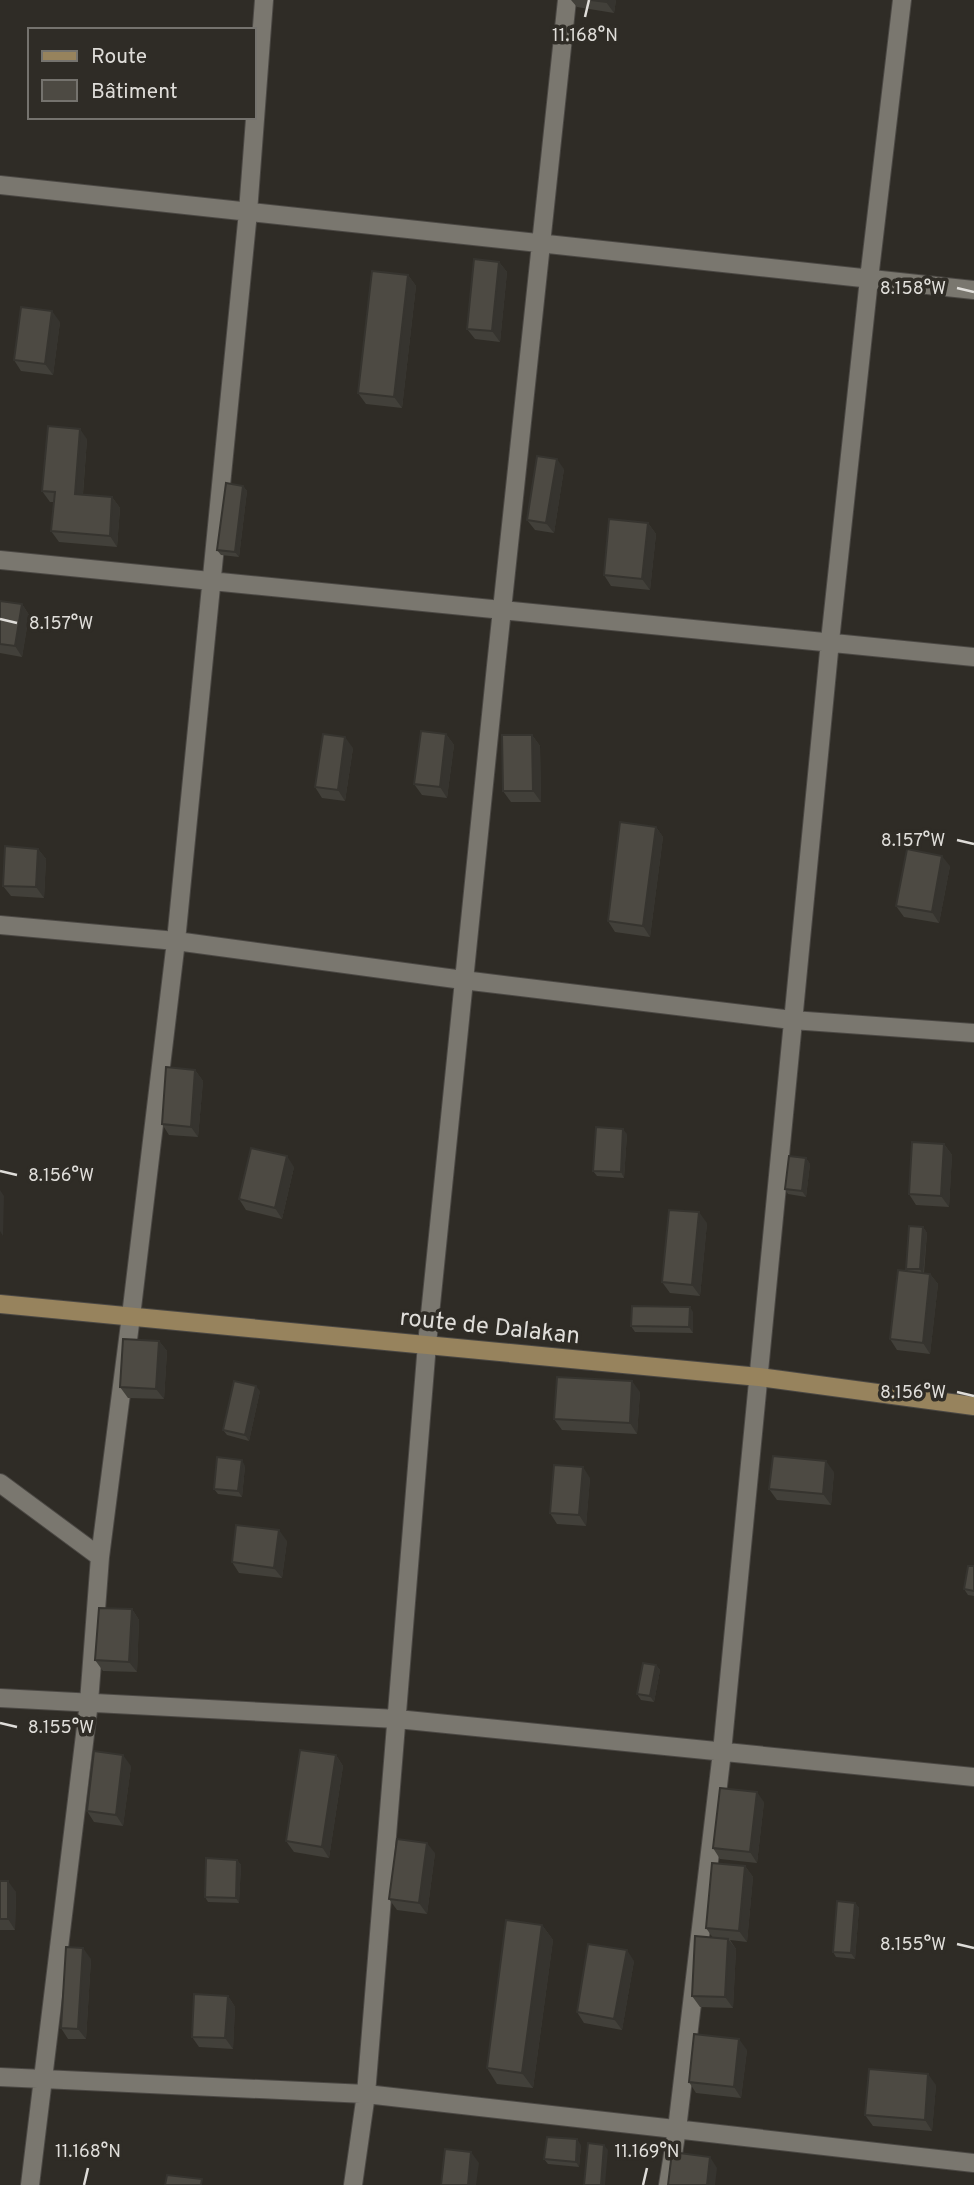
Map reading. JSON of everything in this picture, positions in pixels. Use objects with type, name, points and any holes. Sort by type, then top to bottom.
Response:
[{"type":"street","points":[[256,106],[264,0]]},
{"type":"street","points":[[353,2185],[366,2094],[427,1344],[567,0]]},
{"type":"street","points":[[668,2185],[722,1752],[830,641],[902,0]]},
{"type":"street","points":[[30,2185],[89,1702],[100,1557],[176,941],[255,119]]},
{"type":"street","points":[[0,185],[974,290]]},
{"type":"street","points":[[0,560],[974,657]]},
{"type":"street","points":[[0,925],[176,941],[463,981],[792,1020],[974,1033]]},
{"type":"street","name":"route de Dalakan","points":[[0,1304],[759,1377],[974,1406]]},
{"type":"street","points":[[0,1483],[100,1557]]},
{"type":"street","points":[[0,1698],[397,1719],[974,1777]]},
{"type":"street","points":[[0,2077],[366,2094],[974,2163]]},
{"type":"building","points":[[474,259],[499,262],[492,331],[467,329]]},
{"type":"building","points":[[372,271],[408,275],[394,397],[358,393]]},
{"type":"building","points":[[21,307],[52,311],[45,364],[14,360]]},
{"type":"building","points":[[48,426],[80,429],[75,494],[112,497],[110,536],[51,531],[55,492],[42,491]]},
{"type":"building","points":[[537,456],[557,459],[546,523],[527,520]]},
{"type":"building","points":[[226,483],[243,486],[235,552],[217,550]]},
{"type":"building","points":[[609,519],[648,523],[642,579],[604,575]]},
{"type":"building","points":[[0,601],[22,604],[15,646],[0,644]]},
{"type":"building","points":[[421,731],[446,734],[440,787],[414,784]]},
{"type":"building","points":[[323,734],[345,737],[338,790],[315,787]]},
{"type":"building","points":[[502,735],[532,735],[533,791],[503,791]]},
{"type":"building","points":[[620,822],[656,827],[643,926],[608,921]]},
{"type":"building","points":[[5,846],[38,849],[36,887],[3,886]]},
{"type":"building","points":[[907,849],[942,856],[932,912],[896,906]]},
{"type":"building","points":[[166,1067],[195,1070],[191,1127],[162,1124]]},
{"type":"building","points":[[596,1127],[623,1129],[621,1172],[593,1171]]},
{"type":"building","points":[[912,1142],[944,1144],[941,1196],[909,1194]]},
{"type":"building","points":[[251,1148],[287,1156],[275,1208],[239,1199]]},
{"type":"building","points":[[789,1156],[806,1158],[802,1191],[785,1189]]},
{"type":"building","points":[[669,1210],[699,1212],[692,1285],[662,1282]]},
{"type":"building","points":[[909,1226],[923,1227],[920,1269],[906,1269]]},
{"type":"building","points":[[898,1270],[930,1274],[923,1343],[890,1339]]},
{"type":"building","points":[[632,1306],[690,1307],[689,1327],[631,1326]]},
{"type":"building","points":[[123,1339],[159,1341],[156,1389],[120,1387]]},
{"type":"building","points":[[557,1377],[632,1381],[630,1423],[554,1419]]},
{"type":"building","points":[[234,1381],[256,1386],[245,1435],[223,1430]]},
{"type":"building","points":[[773,1456],[826,1461],[823,1494],[769,1489]]},
{"type":"building","points":[[217,1457],[242,1460],[238,1491],[214,1489]]},
{"type":"building","points":[[554,1465],[583,1467],[579,1515],[550,1513]]},
{"type":"building","points":[[236,1525],[279,1530],[274,1568],[232,1562]]},
{"type":"building","points":[[968,1566],[974,1566],[974,1591],[964,1589]]},
{"type":"building","points":[[99,1608],[132,1609],[129,1662],[95,1660]]},
{"type":"building","points":[[643,1663],[656,1665],[650,1696],[637,1694]]},
{"type":"building","points":[[300,1750],[336,1755],[322,1847],[286,1841]]},
{"type":"building","points":[[94,1751],[123,1755],[116,1815],[87,1811]]},
{"type":"building","points":[[720,1788],[757,1792],[750,1852],[713,1848]]},
{"type":"building","points":[[397,1839],[427,1843],[419,1903],[389,1899]]},
{"type":"building","points":[[206,1858],[237,1860],[236,1898],[205,1897]]},
{"type":"building","points":[[712,1863],[745,1866],[739,1931],[706,1928]]},
{"type":"building","points":[[0,1881],[8,1881],[8,1919],[0,1919]]},
{"type":"building","points":[[837,1901],[855,1903],[851,1953],[833,1952]]},
{"type":"building","points":[[506,1920],[542,1925],[522,2073],[487,2068]]},
{"type":"building","points":[[695,1936],[728,1939],[725,1997],[692,1996]]},
{"type":"building","points":[[588,1944],[627,1950],[614,2019],[577,2012]]},
{"type":"building","points":[[66,1947],[83,1948],[78,2029],[61,2028]]},
{"type":"building","points":[[194,1994],[228,1996],[225,2038],[192,2037]]},
{"type":"building","points":[[694,2034],[739,2039],[734,2087],[689,2082]]},
{"type":"building","points":[[869,2069],[928,2074],[925,2120],[865,2115]]},
{"type":"building","points":[[547,2137],[577,2139],[576,2162],[544,2159]]},
{"type":"building","points":[[588,2143],[604,2145],[601,2185],[584,2185]]},
{"type":"building","points":[[445,2149],[471,2152],[468,2185],[441,2185]]},
{"type":"building","points":[[672,2152],[710,2157],[707,2185],[668,2185]]},
{"type":"building","points":[[167,2175],[202,2179],[201,2185],[165,2185]]}]
